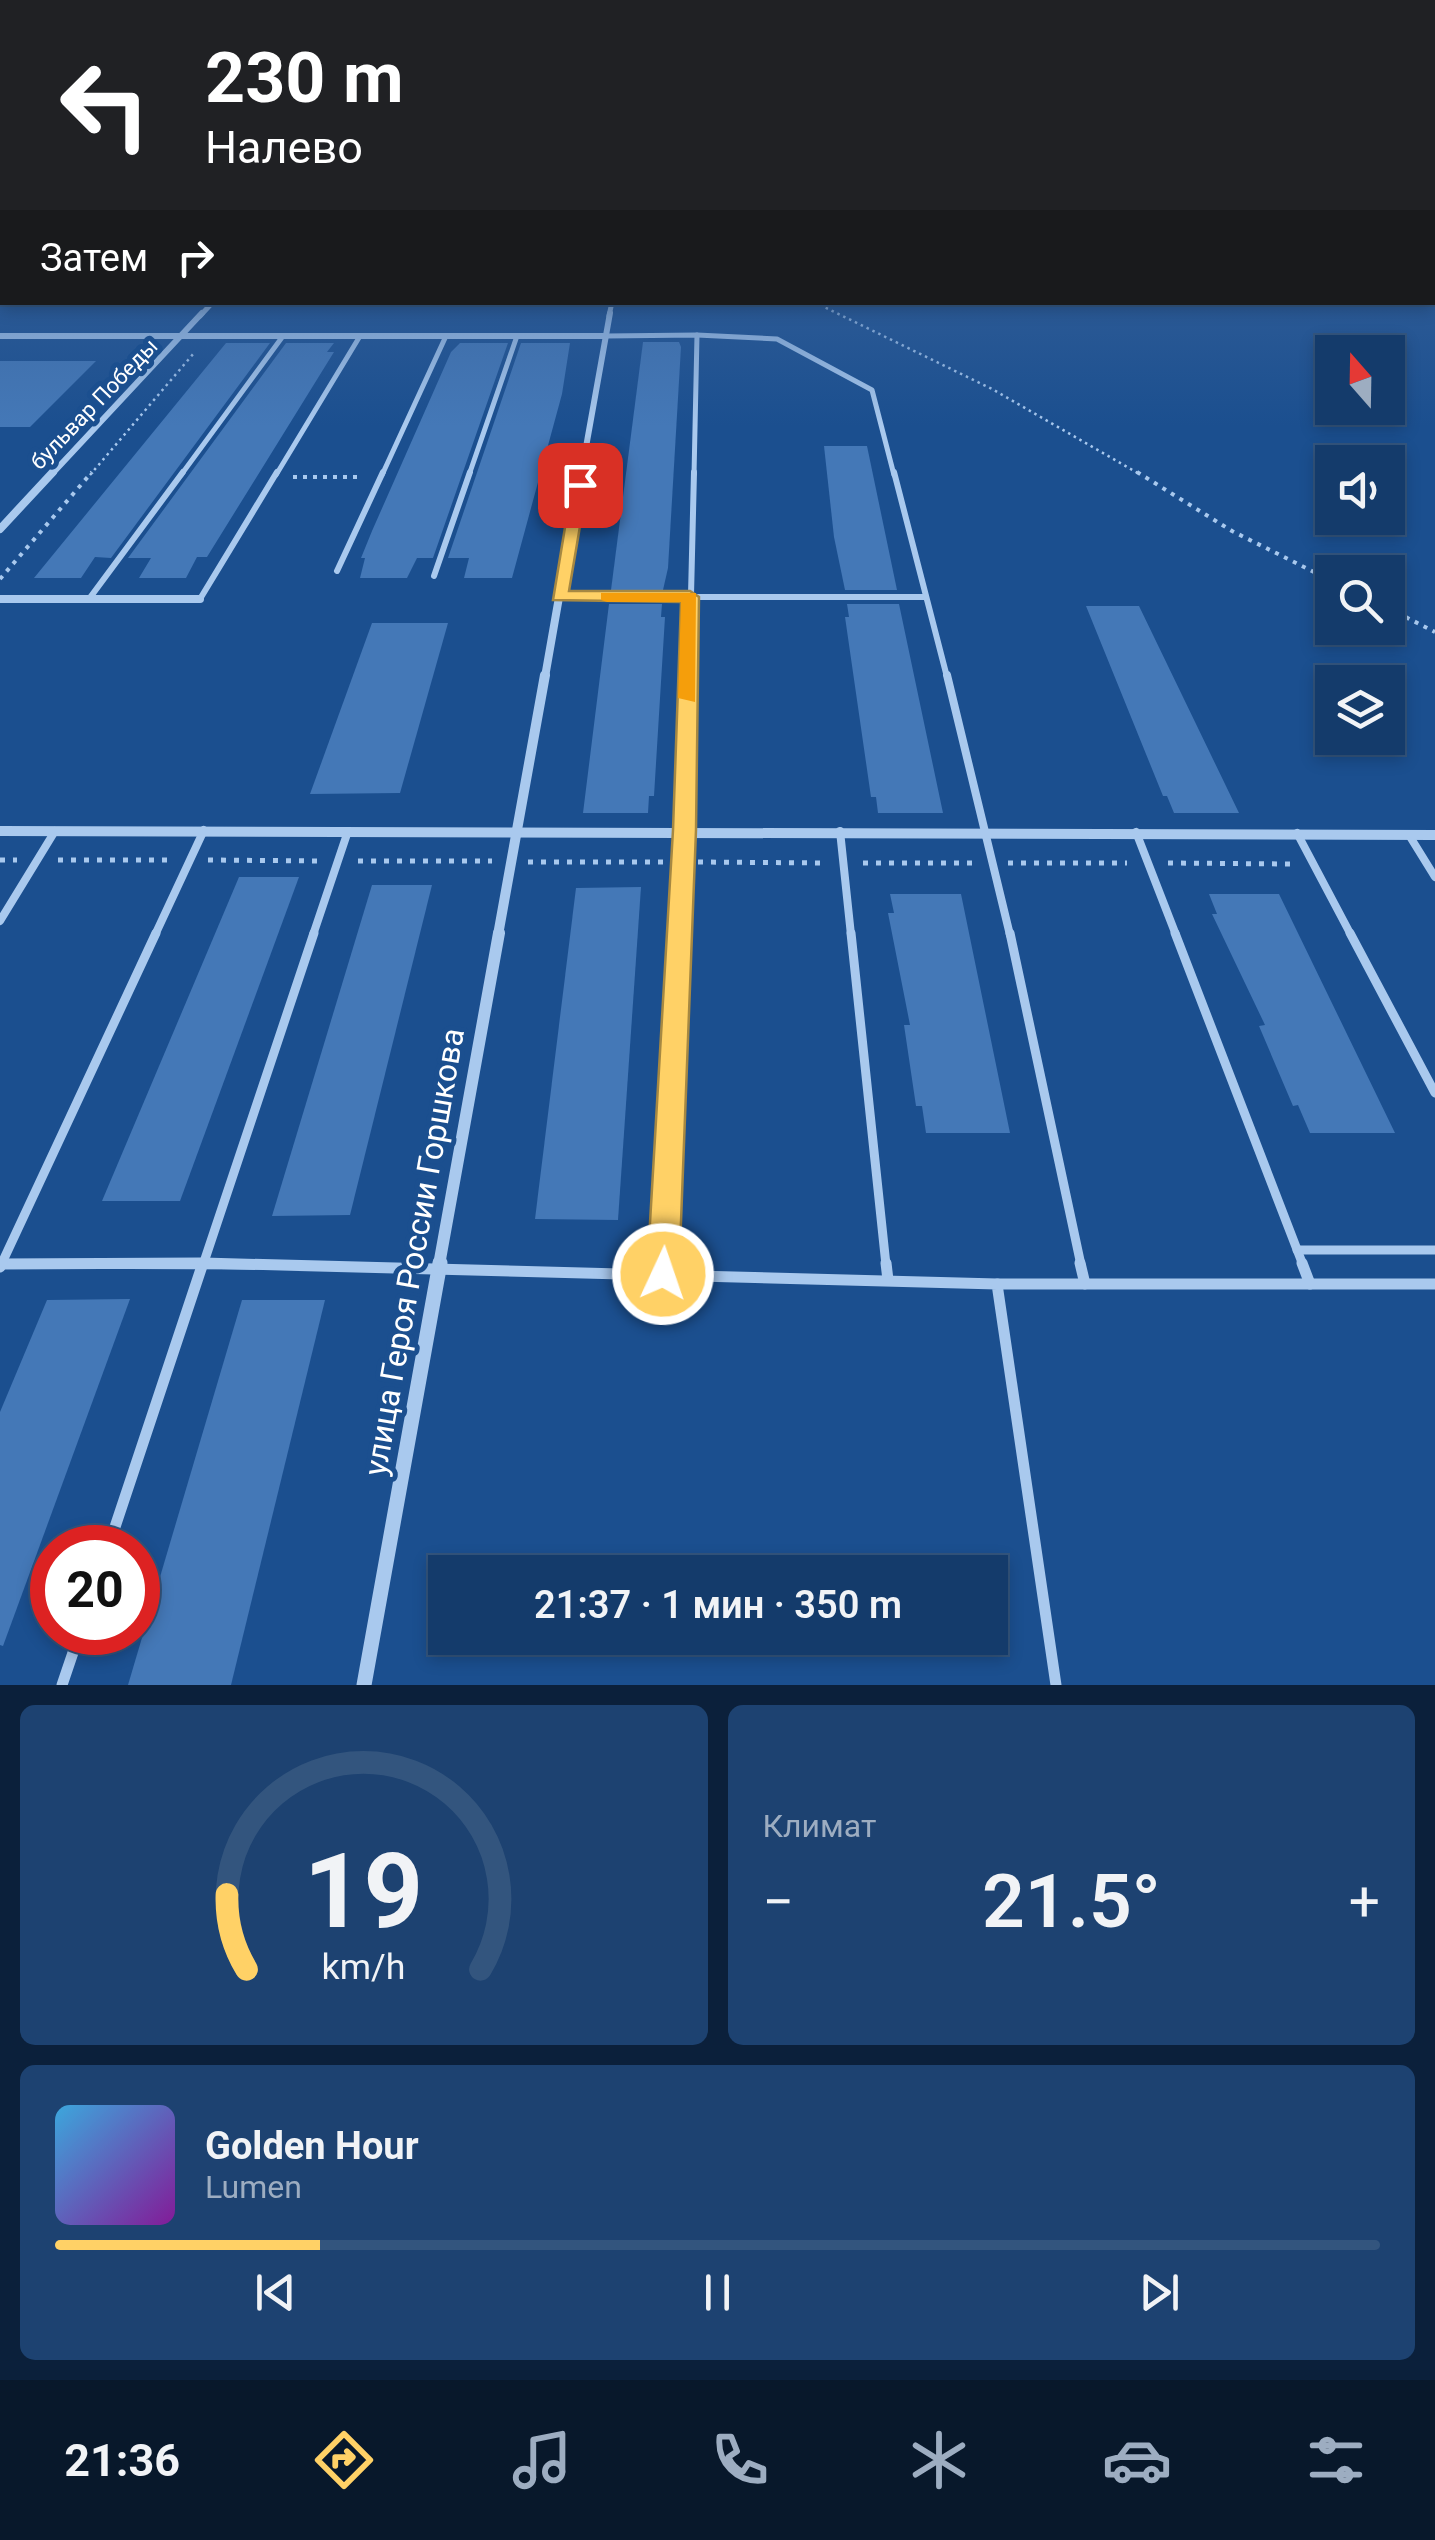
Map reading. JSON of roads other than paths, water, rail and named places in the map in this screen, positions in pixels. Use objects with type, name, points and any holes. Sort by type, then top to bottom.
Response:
[{"type":"street","name":"бульвар Победы","points":[[0,529],[210,305]]},
{"type":"street","name":"улица Героя России Горшкова","points":[[364,1685],[611,305]]},
{"type":"street","points":[[0,336],[606,336]]},
{"type":"street","points":[[0,599],[200,599]]},
{"type":"street","points":[[0,831],[1435,835]]},
{"type":"lane","points":[[663,1274],[683,862],[696,335]]},
{"type":"lane","points":[[89,599],[283,336]]},
{"type":"lane","points":[[200,599],[360,336]]},
{"type":"lane","points":[[337,571],[446,336]]},
{"type":"lane","points":[[434,576],[517,336]]},
{"type":"lane","points":[[606,336],[777,339],[872,390],[988,832],[1085,1284]]},
{"type":"lane","points":[[560,597],[926,597]]},
{"type":"lane","points":[[204,830],[1,1265],[204,1263],[997,1284],[1435,1284]]},
{"type":"lane","points":[[116,1525],[348,830]]},
{"type":"lane","points":[[0,922],[55,831]]},
{"type":"lane","points":[[840,831],[888,1280]]},
{"type":"lane","points":[[1136,832],[1310,1284]]},
{"type":"lane","points":[[1297,833],[1435,1092]]},
{"type":"lane","points":[[1409,834],[1435,877]]},
{"type":"lane","points":[[1297,1250],[1435,1250]]},
{"type":"lane","points":[[997,1284],[1056,1685]]},
{"type":"lane","points":[[62,1685],[72,1655]]}]
